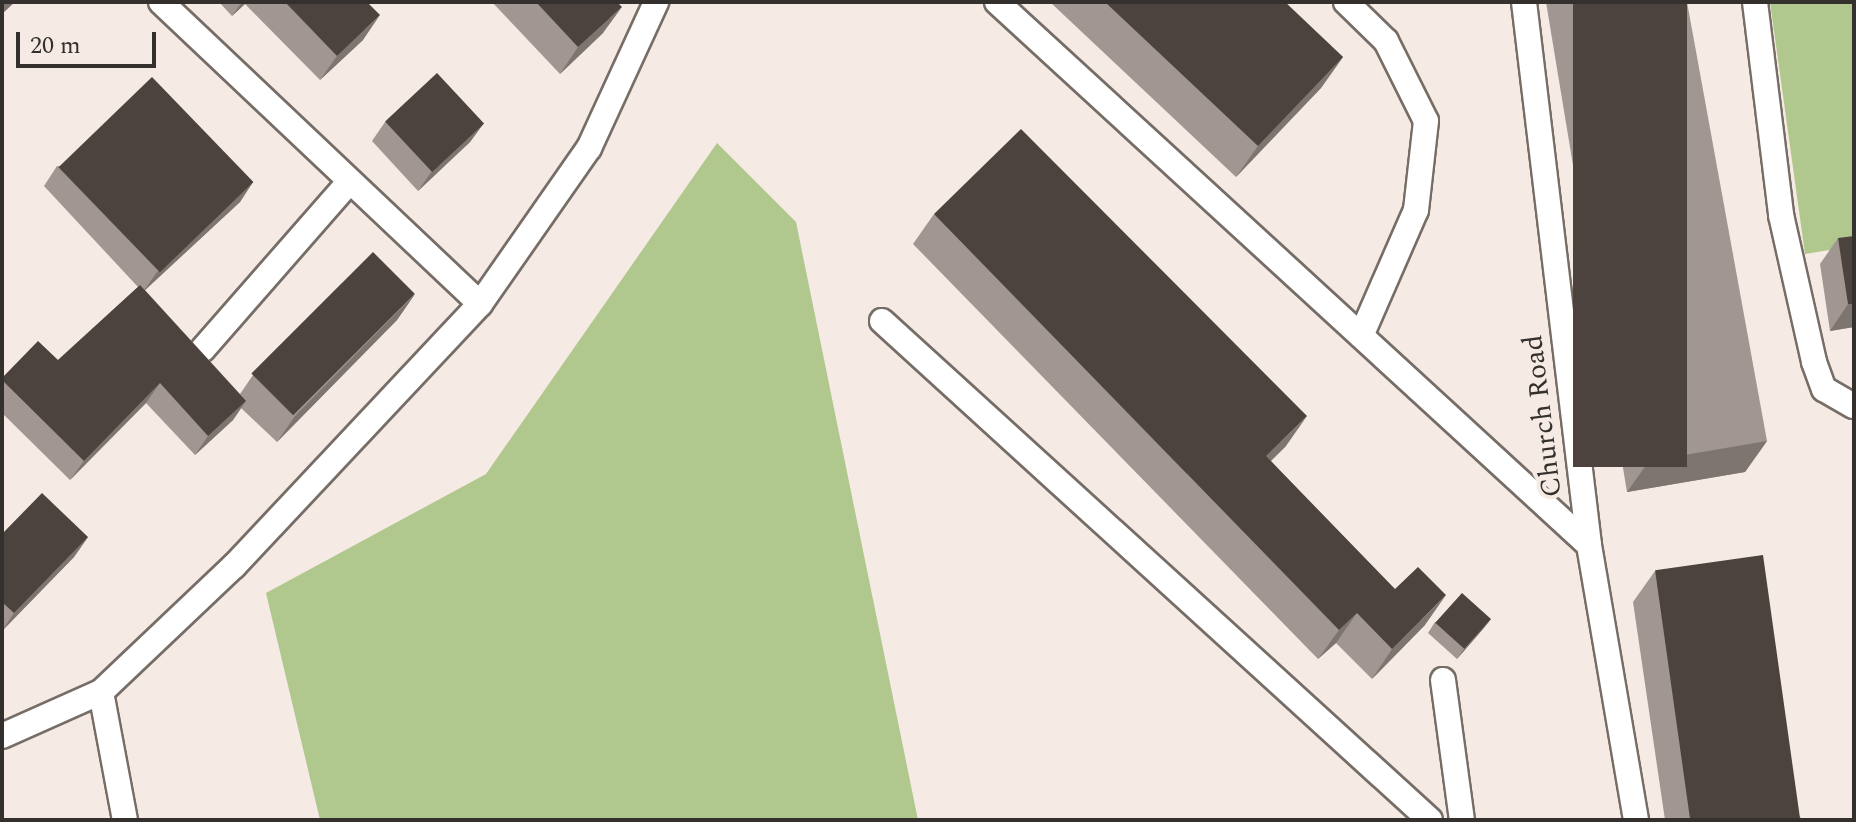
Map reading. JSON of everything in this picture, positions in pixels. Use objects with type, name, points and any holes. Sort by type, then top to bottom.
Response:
[{"type":"lane","points":[[161,2],[480,304]]},
{"type":"lane","points":[[2,736],[101,692],[234,566],[480,304],[589,148],[656,2]]},
{"type":"lane","points":[[997,2],[1589,545]]},
{"type":"lane","points":[[1346,2],[1386,41],[1426,121],[1416,210],[1361,336]]},
{"type":"lane","name":"Church Road","points":[[1524,2],[1589,545],[1636,820]]},
{"type":"lane","points":[[1755,2],[1781,215],[1814,362],[1824,389],[1854,406]]},
{"type":"lane","points":[[203,349],[350,181]]},
{"type":"lane","points":[[882,321],[1430,820]]},
{"type":"lane","points":[[1443,680],[1462,820]]},
{"type":"lane","points":[[101,692],[125,820]]},
{"type":"green space","points":[[1770,2],[1854,2],[1854,246],[1805,254]]},
{"type":"green space","points":[[717,143],[796,222],[918,820],[320,820],[266,593],[486,474]]},
{"type":"building","points":[[285,2],[367,2],[380,15],[337,56]]},
{"type":"building","points":[[536,2],[617,2],[622,7],[578,47]]},
{"type":"building","points":[[1105,2],[1285,2],[1343,57],[1258,146]]},
{"type":"building","points":[[1573,2],[1687,2],[1687,467],[1573,467]]},
{"type":"building","points":[[437,73],[484,123],[432,172],[385,121]]},
{"type":"building","points":[[152,77],[253,182],[160,272],[58,167]]},
{"type":"building","points":[[1021,129],[1307,416],[1266,456],[1395,589],[1418,567],[1446,595],[1392,649],[1357,613],[1339,630],[934,214]]},
{"type":"building","points":[[1854,236],[1854,304],[1848,304],[1838,238]]},
{"type":"building","points":[[373,252],[415,294],[293,415],[251,374]]},
{"type":"building","points":[[140,285],[246,401],[208,436],[160,383],[84,461],[2,378],[38,341],[58,360]]},
{"type":"building","points":[[42,493],[88,537],[14,613],[2,602],[2,534]]},
{"type":"building","points":[[1763,555],[1800,820],[1690,820],[1655,570]]},
{"type":"building","points":[[1462,593],[1491,619],[1464,649],[1435,623]]}]
